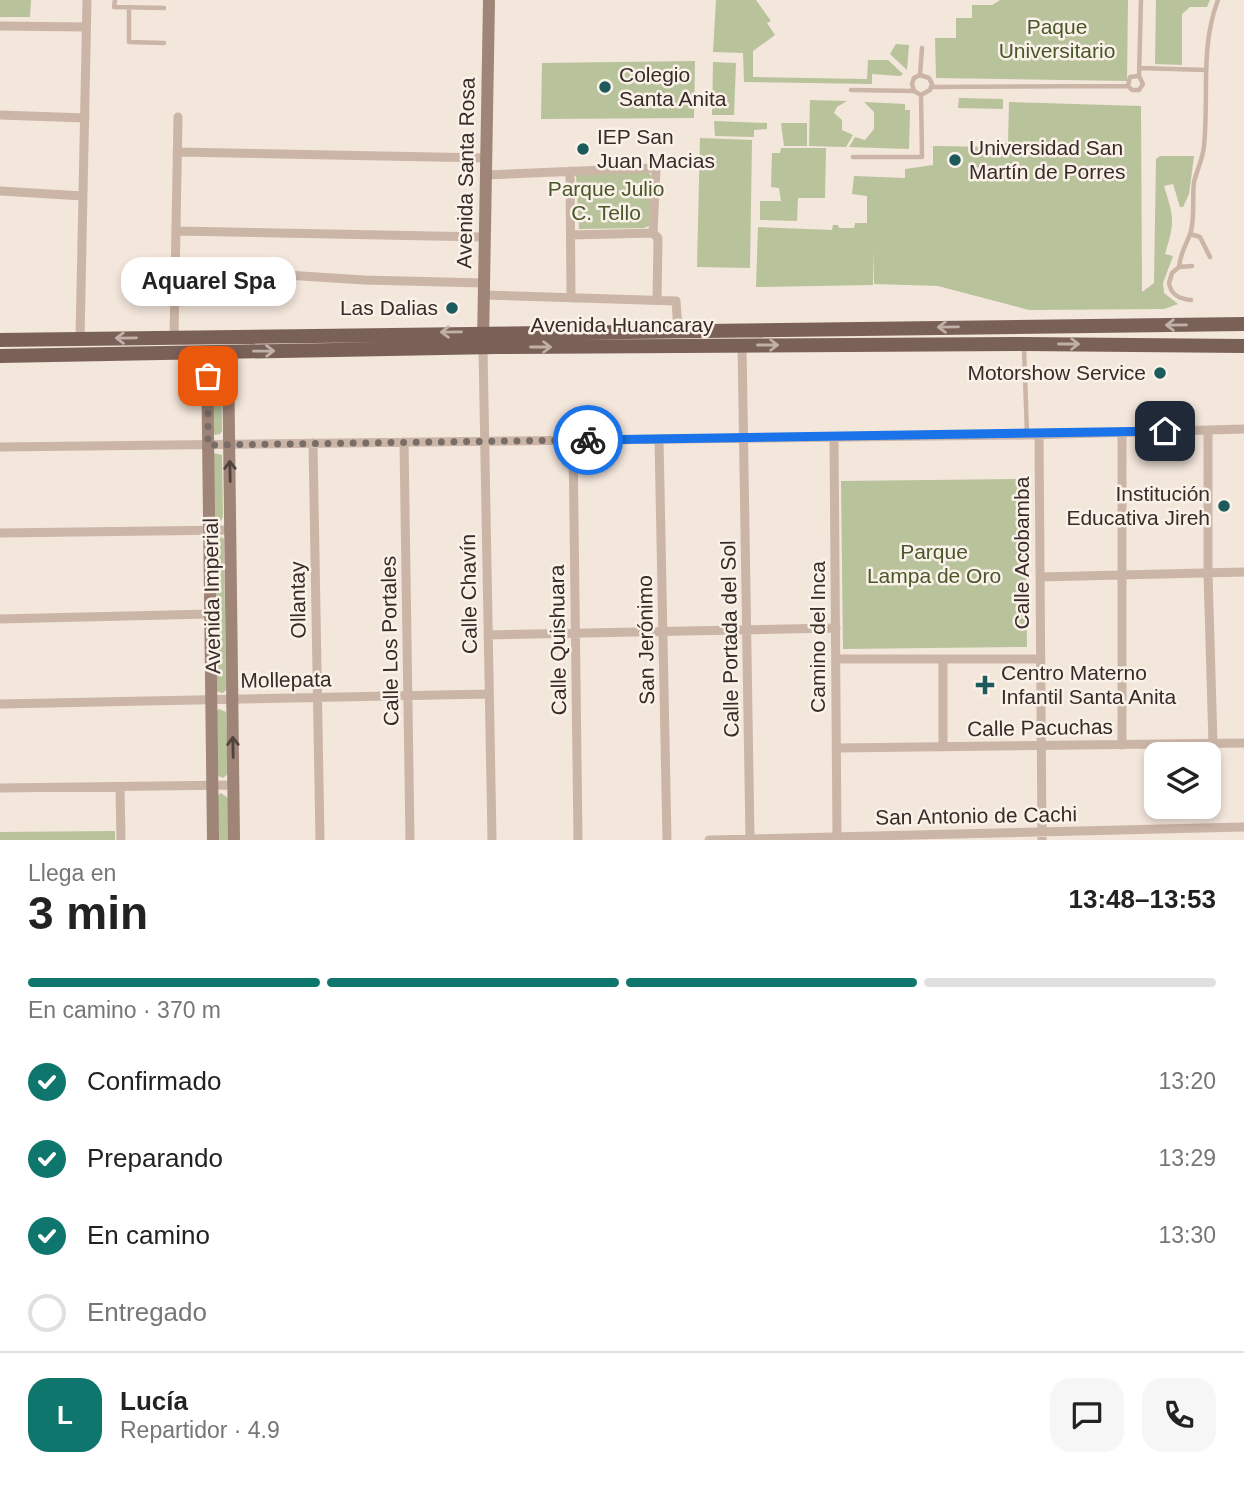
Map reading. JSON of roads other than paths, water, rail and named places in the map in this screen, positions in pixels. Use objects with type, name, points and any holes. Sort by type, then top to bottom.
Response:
[{"type":"main road","name":"Avenida Huancaray","points":[[0,340],[1244,324]]},
{"type":"main road","name":"Avenida Huancaray","points":[[0,356],[742,345],[1024,344],[1240,347]]},
{"type":"street","points":[[80,339],[87,0]]},
{"type":"street","name":"Avenida Santa Rosa","points":[[483,348],[489,0]]},
{"type":"street","points":[[0,26],[86,27]]},
{"type":"street","points":[[0,115],[85,118]]},
{"type":"street","points":[[174,337],[178,117]]},
{"type":"street","points":[[177,152],[486,159]]},
{"type":"street","points":[[486,175],[656,169],[653,233]]},
{"type":"street","points":[[570,171],[571,298]]},
{"type":"street","points":[[0,191],[83,196]]},
{"type":"street","points":[[176,231],[484,237]]},
{"type":"street","points":[[571,235],[653,233],[658,238],[657,300]]},
{"type":"street","points":[[174,301],[195,300],[286,275],[571,298],[676,301],[678,330]]},
{"type":"street","name":"Calle Portada del Sol","points":[[742,345],[750,839]]},
{"type":"street","name":"Calle Chavín","points":[[483,348],[492,840]]},
{"type":"street","name":"Avenida Imperial","points":[[207,352],[212,840]]},
{"type":"street","name":"Avenida Imperial","points":[[228,352],[234,840]]},
{"type":"street","points":[[0,447],[1039,435],[1244,429]]},
{"type":"street","points":[[1208,430],[1208,573],[1213,742]]},
{"type":"street","points":[[1122,432],[1122,745]]},
{"type":"street","name":"Calle Acobamba","points":[[1039,435],[1042,836]]},
{"type":"street","name":"Camino del Inca","points":[[834,437],[837,837]]},
{"type":"street","name":"San Jerónimo","points":[[659,439],[667,840]]},
{"type":"street","name":"Calle Quishuara","points":[[573,440],[578,840]]},
{"type":"street","name":"Calle Los Portales","points":[[404,442],[410,840]]},
{"type":"street","name":"Ollantay","points":[[313,443],[320,840]]},
{"type":"street","points":[[0,533],[230,530]]},
{"type":"street","points":[[1040,577],[1244,572]]},
{"type":"street","points":[[0,619],[210,614]]},
{"type":"street","points":[[488,635],[836,628]]},
{"type":"street","points":[[836,659],[1041,659]]},
{"type":"street","points":[[943,659],[943,747]]},
{"type":"street","name":"Mollepata","points":[[0,704],[489,694]]},
{"type":"street","name":"Calle Pacuchas","points":[[1221,744],[1244,743]]},
{"type":"street","name":"Calle Pacuchas","points":[[837,748],[1144,745]]},
{"type":"street","points":[[0,788],[234,785]]},
{"type":"street","points":[[120,788],[121,840]]},
{"type":"street","name":"San Antonio de Cachi","points":[[709,840],[1042,836],[1244,827]]},
{"type":"lane","points":[[115,0],[114,7],[164,8]]},
{"type":"lane","points":[[931,87],[1128,86],[1134,91],[1141,89],[1141,0]]},
{"type":"lane","points":[[1191,300],[1180,298],[1171,290],[1170,277],[1179,267],[1195,214],[1195,178],[1204,147],[1206,69],[1212,21],[1218,0]]},
{"type":"lane","points":[[129,7],[129,42],[163,43]]},
{"type":"lane","points":[[914,90],[912,81],[920,75],[922,48]]},
{"type":"lane","points":[[1139,68],[1206,69]]},
{"type":"lane","points":[[920,75],[929,78],[931,87],[928,93],[921,95]]},
{"type":"lane","points":[[1128,86],[1130,77],[1139,76]]},
{"type":"lane","points":[[851,90],[914,90],[921,95]]},
{"type":"lane","points":[[853,157],[922,157],[921,95]]},
{"type":"lane","points":[[1190,234],[1200,237],[1210,257]]},
{"type":"lane","points":[[1179,267],[1192,267]]},
{"type":"lane","points":[[1024,344],[1027,435]]},
{"type":"place","name":"Colegio Santa Anita","points":[[605,87]]},
{"type":"place","name":"IEP San Juan Macias","points":[[583,149]]},
{"type":"place","name":"Universidad San Martín de Porres","points":[[955,160]]},
{"type":"place","name":"Las Dalias","points":[[452,308]]},
{"type":"place","name":"Motorshow Service","points":[[1160,373]]},
{"type":"place","name":"Aquarel Spa","points":[[208,376]]},
{"type":"place","name":"Institución Educativa Jireh","points":[[1224,506]]},
{"type":"place","name":"Centro Materno Infantil Santa Anita","points":[[985,685]]},
{"type":"park label","name":"Paque Universitario","points":[[1057,39]]},
{"type":"park label","name":"Parque Julio C. Tello","points":[[606,201]]},
{"type":"park label","name":"Parque Lampa de Oro","points":[[934,564]]}]
